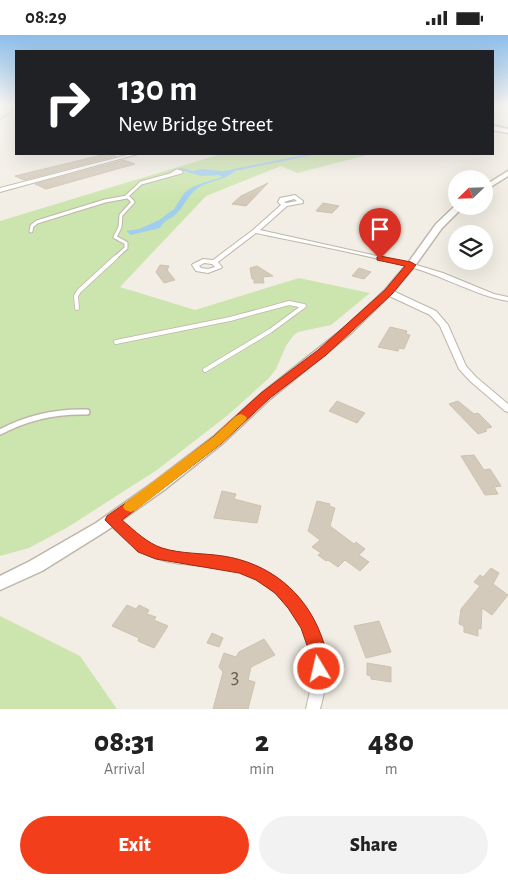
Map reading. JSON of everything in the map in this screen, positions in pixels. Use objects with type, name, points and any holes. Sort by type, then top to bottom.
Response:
[{"type":"street","points":[[0,190],[132,155]]},
{"type":"street","points":[[493,183],[508,173]]},
{"type":"street","points":[[214,262],[285,205]]},
{"type":"street","points":[[0,583],[36,566],[112,520],[218,440],[266,396],[322,352],[388,292],[411,265],[439,226],[451,215]]},
{"type":"street","points":[[255,231],[411,265],[441,274],[492,296],[508,299]]},
{"type":"street","points":[[388,292],[433,313],[444,325],[462,367],[508,409]]},
{"type":"street","points":[[112,520],[144,547],[162,555],[242,567],[281,588],[294,603],[308,625],[319,654],[320,684],[314,709]]},
{"type":"lane","points":[[31,231],[32,226],[37,222],[105,201],[127,197],[141,183],[172,174]]},
{"type":"lane","points":[[77,308],[76,297],[78,293],[90,279],[126,248],[126,243],[115,237],[115,234],[120,227],[121,215],[133,202],[127,197]]},
{"type":"lane","points":[[116,342],[230,319],[290,303],[304,306],[270,331],[205,370]]},
{"type":"lane","points":[[0,432],[15,424],[36,417],[86,412]]},
{"type":"green space","points":[[218,155],[368,155],[297,173],[281,166],[206,196],[120,287],[195,310],[299,278],[370,293],[331,325],[298,332],[293,336],[286,346],[276,369],[269,378],[228,415],[157,470],[68,527],[29,548],[0,556],[0,221]]},
{"type":"green space","points":[[0,616],[80,656],[117,709],[0,709]]},
{"type":"water","points":[[202,169],[221,171],[237,169],[228,176],[203,185],[194,191],[178,212],[164,222],[160,228],[131,235],[126,231],[139,229],[159,220],[174,209],[185,192],[194,186],[222,177],[219,175],[201,176],[187,172]]},
{"type":"building","points":[[102,155],[116,156],[24,180],[15,176]]},
{"type":"building","points":[[124,160],[135,164],[46,189],[35,184]]},
{"type":"building","points":[[268,183],[246,206],[232,204],[241,196]]},
{"type":"building","points":[[323,203],[339,206],[332,213],[316,211]]},
{"type":"building","points":[[160,265],[169,266],[167,270],[175,280],[164,283],[156,272]]},
{"type":"building","points":[[257,266],[273,276],[263,277],[264,283],[254,283],[250,268]]},
{"type":"building","points":[[359,268],[371,272],[364,279],[352,276]]},
{"type":"building","points":[[390,327],[407,331],[406,334],[410,335],[404,349],[399,348],[398,351],[378,347]]},
{"type":"building","points":[[337,401],[365,413],[357,423],[329,411]]},
{"type":"building","points":[[458,401],[474,414],[478,413],[492,427],[478,434],[449,404]]},
{"type":"building","points":[[474,455],[484,470],[490,469],[501,486],[494,487],[498,494],[485,495],[461,456]]},
{"type":"building","points":[[222,491],[236,494],[234,499],[261,506],[257,523],[214,518]]},
{"type":"building","points":[[317,501],[330,504],[329,506],[335,508],[330,526],[354,544],[356,542],[365,549],[359,555],[369,562],[360,571],[345,560],[338,567],[328,560],[326,561],[318,555],[321,553],[312,547],[320,540],[308,531]]},
{"type":"building","points":[[491,568],[499,573],[493,584],[508,595],[492,615],[482,608],[481,629],[478,628],[478,636],[464,632],[464,626],[459,624],[461,609],[480,586],[474,582],[480,575],[483,577]]},
{"type":"building","points":[[127,605],[136,609],[139,605],[149,610],[147,614],[156,617],[154,620],[168,626],[154,648],[138,641],[139,638],[112,626]]},
{"type":"building","points":[[379,621],[391,652],[366,658],[354,626]]},
{"type":"building","points":[[212,633],[223,638],[219,647],[207,643]]},
{"type":"building","points":[[264,639],[275,655],[251,667],[248,680],[255,682],[248,709],[213,709],[223,672],[219,667],[224,653],[236,657],[239,652]]},
{"type":"building","points":[[367,663],[391,667],[391,682],[371,679],[371,676],[367,675]]},
{"type":"waterway","points":[[234,170],[308,155]]},
{"type":"waterway","points":[[180,169],[193,172]]},
{"type":"slow traffic","points":[[131,507],[218,440],[241,418]]},
{"type":"route","points":[[319,669],[319,654],[308,625],[294,603],[281,588],[242,567],[162,555],[144,547],[112,520],[218,440],[266,396],[347,331],[388,292],[411,265],[380,259]]}]
